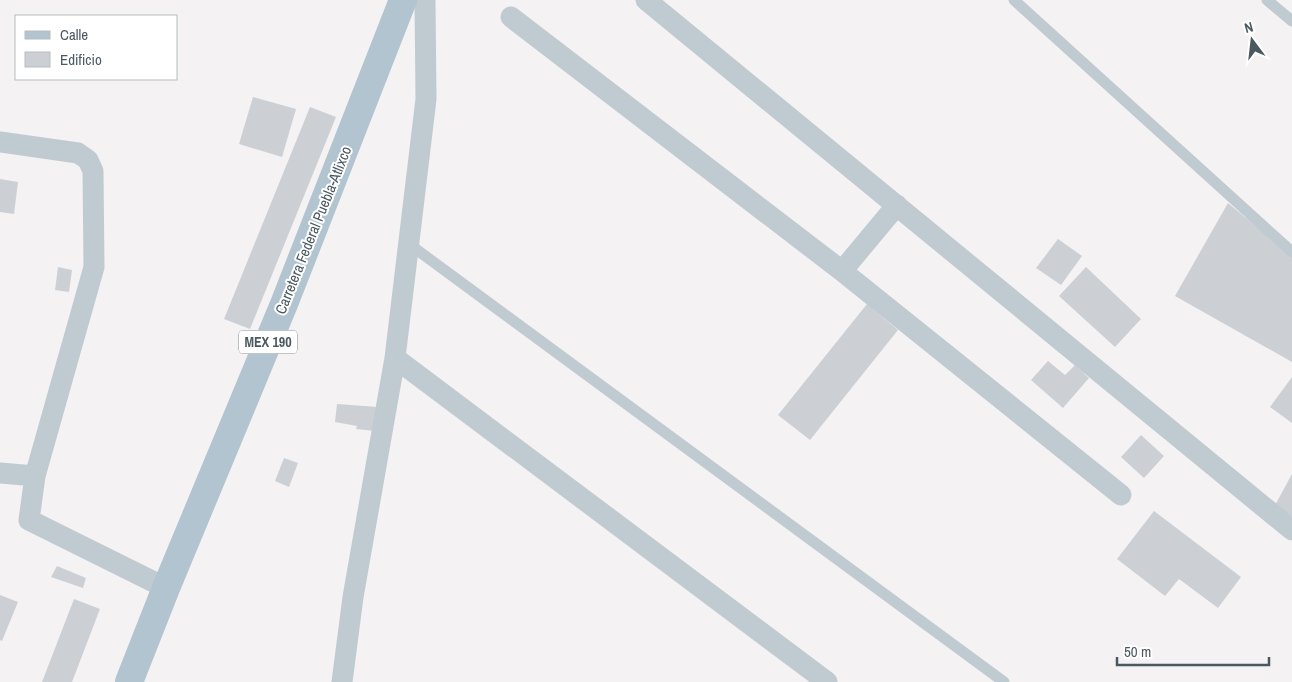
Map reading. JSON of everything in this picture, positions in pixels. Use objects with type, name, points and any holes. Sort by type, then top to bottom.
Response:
[{"type":"main road","name":"Carretera Federal Puebla-Atlixco","points":[[129,682],[284,304],[403,0]]},
{"type":"street","points":[[342,682],[353,597],[395,358],[409,244],[426,99],[425,0]]},
{"type":"street","points":[[646,0],[1292,530]]},
{"type":"street","points":[[511,17],[842,271],[1122,495]]},
{"type":"street","points":[[0,142],[78,153],[88,160],[93,171],[94,267],[35,476],[29,520],[166,588]]},
{"type":"street","points":[[842,271],[897,205]]},
{"type":"street","points":[[395,358],[827,682]]},
{"type":"street","points":[[0,473],[35,476]]},
{"type":"lane","points":[[1014,0],[1292,252]]},
{"type":"lane","points":[[1267,0],[1292,21]]},
{"type":"lane","points":[[409,244],[1004,682]]},
{"type":"building","points":[[253,97],[296,109],[282,157],[239,144]]},
{"type":"building","points":[[310,107],[336,117],[250,329],[224,319]]},
{"type":"building","points":[[0,179],[18,182],[14,214],[0,212]]},
{"type":"building","points":[[1228,203],[1292,256],[1292,362],[1175,296]]},
{"type":"building","points":[[1058,239],[1082,256],[1061,285],[1036,268]]},
{"type":"building","points":[[58,267],[72,270],[69,292],[55,290]]},
{"type":"building","points":[[1086,267],[1141,319],[1115,347],[1059,296]]},
{"type":"building","points":[[867,304],[898,330],[810,440],[778,415]]},
{"type":"building","points":[[1048,361],[1065,375],[1075,365],[1089,378],[1063,408],[1031,380]]},
{"type":"building","points":[[1292,377],[1292,423],[1270,407]]},
{"type":"building","points":[[337,404],[378,407],[375,431],[356,429],[357,426],[335,422]]},
{"type":"building","points":[[1141,435],[1164,456],[1144,478],[1121,457]]},
{"type":"building","points":[[284,458],[298,463],[289,487],[275,481]]},
{"type":"building","points":[[1292,474],[1292,517],[1274,507]]},
{"type":"building","points":[[1154,511],[1241,577],[1218,608],[1179,579],[1165,596],[1117,559]]},
{"type":"building","points":[[57,566],[86,578],[83,588],[51,577]]},
{"type":"building","points":[[0,595],[18,602],[2,641],[0,640]]},
{"type":"building","points":[[74,599],[100,609],[72,682],[42,682]]}]
